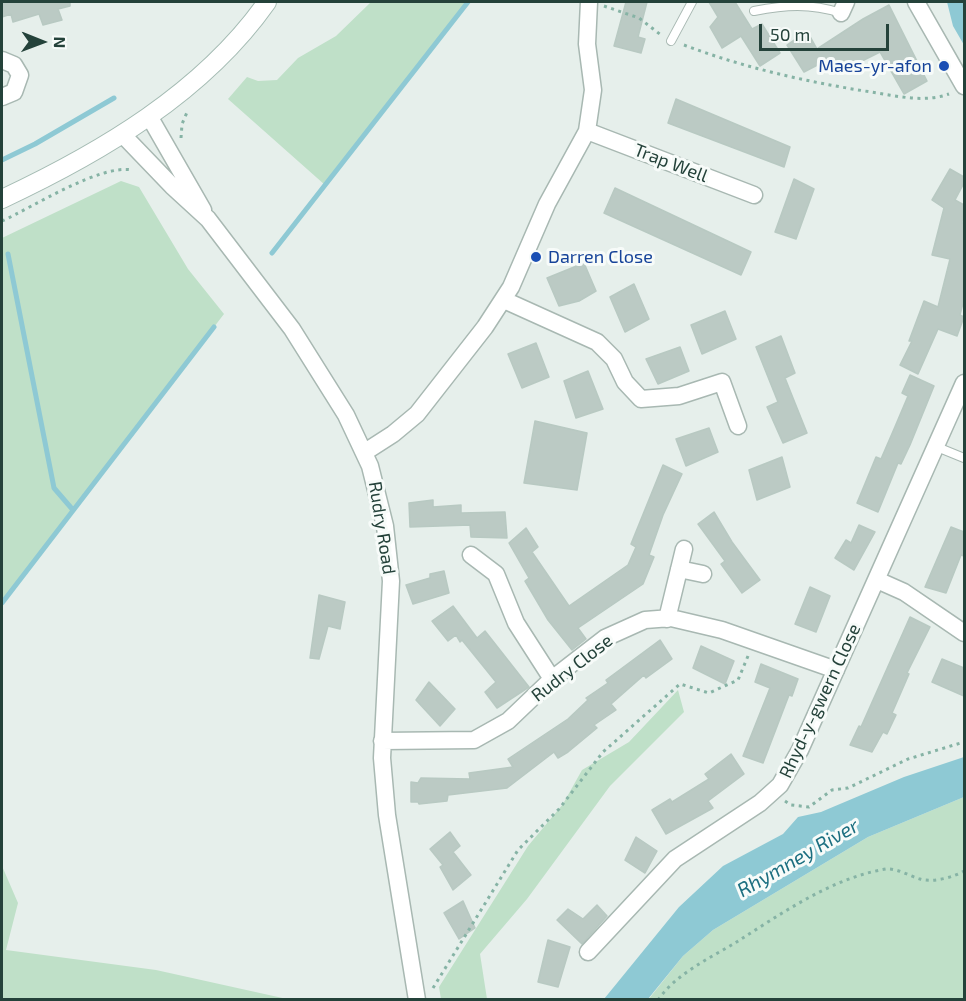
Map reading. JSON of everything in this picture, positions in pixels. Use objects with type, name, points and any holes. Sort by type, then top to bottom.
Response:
[{"type":"street","points":[[2,199],[63,171],[149,116],[209,65],[267,2]]},
{"type":"street","points":[[365,452],[393,434],[417,414],[504,300],[548,204],[587,132],[593,90],[587,44],[589,2]]},
{"type":"street","points":[[916,2],[960,89]]},
{"type":"street","points":[[2,60],[14,65],[20,75],[14,92],[2,97]]},
{"type":"street","points":[[149,116],[186,176],[208,219]]},
{"type":"street","name":"Trap Well","points":[[587,132],[754,195]]},
{"type":"street","points":[[122,134],[172,186],[208,219]]},
{"type":"street","name":"Rudry Road","points":[[208,219],[314,361],[365,452],[385,526],[391,581],[382,741],[387,815],[424,996]]},
{"type":"street","points":[[504,300],[597,342],[614,358],[625,382],[641,399],[679,396],[722,382],[738,426]]},
{"type":"street","name":"Rhyd-y-gwern Close","points":[[588,952],[675,860],[780,785],[800,750],[938,447],[964,382]]},
{"type":"street","points":[[667,619],[684,549]]},
{"type":"street","points":[[471,555],[496,574],[516,623],[552,679]]},
{"type":"street","points":[[679,569],[703,574]]},
{"type":"street","points":[[877,580],[903,592],[964,633]]},
{"type":"street","name":"Rudry Close","points":[[382,741],[474,740],[508,721],[552,679],[605,638],[645,620],[667,619],[722,630],[836,670]]},
{"type":"lane","points":[[671,41],[692,2]]},
{"type":"lane","points":[[754,11],[803,5],[843,7]]},
{"type":"lane","points":[[938,447],[964,458]]},
{"type":"path","points":[[594,2],[639,18],[671,41],[735,64],[814,84],[915,99],[939,98],[960,89]]},
{"type":"path","points":[[424,996],[518,850],[559,809],[603,752],[680,684],[709,693],[738,680],[753,641]]},
{"type":"path","points":[[772,792],[791,805],[809,807],[832,790],[848,788],[908,759],[964,742]]},
{"type":"path","points":[[658,999],[665,990],[687,972],[799,903],[850,878],[891,868],[923,880],[956,876],[964,871]]},
{"type":"green space","points":[[371,2],[468,2],[325,185],[228,99],[247,77],[258,81],[277,80],[298,58],[336,36]]},
{"type":"green space","points":[[121,181],[139,187],[188,269],[224,314],[2,603],[2,238]]},
{"type":"green space","points":[[678,690],[684,712],[610,786],[527,899],[480,954],[487,999],[441,999],[439,987],[528,846],[563,804],[582,770],[629,742]]},
{"type":"green space","points":[[964,797],[964,999],[648,1000],[683,956],[713,930],[868,837]]},
{"type":"green space","points":[[2,866],[18,903],[6,950],[156,970],[287,999],[2,999]]},
{"type":"water","points":[[947,2],[964,2],[964,45],[953,26]]},
{"type":"water","name":"Rhymney River","points":[[964,757],[964,797],[868,837],[713,930],[683,956],[648,999],[604,999],[679,907],[723,866],[783,834],[798,817],[821,812],[904,777]]},
{"type":"building","points":[[2,2],[70,2],[70,6],[58,9],[62,20],[43,25],[39,14],[13,22],[11,14],[2,17]]},
{"type":"building","points":[[626,2],[647,2],[638,37],[645,39],[641,53],[614,46]]},
{"type":"building","points":[[709,2],[735,2],[752,29],[762,24],[780,53],[760,66],[741,36],[722,48],[710,27],[718,17]]},
{"type":"building","points":[[889,5],[927,81],[904,94],[880,52],[836,74],[829,59],[804,72],[787,45],[807,31],[817,49]]},
{"type":"building","points":[[676,99],[790,147],[784,167],[668,123]]},
{"type":"building","points":[[950,169],[964,177],[964,183],[955,200],[964,205],[962,223],[964,223],[964,299],[960,315],[964,317],[957,336],[938,329],[918,374],[900,365],[912,341],[909,341],[924,301],[938,307],[950,259],[932,255],[944,208],[932,200]]},
{"type":"building","points":[[794,179],[814,189],[796,239],[775,232]]},
{"type":"building","points":[[615,188],[751,252],[741,275],[604,213]]},
{"type":"building","points":[[584,263],[596,291],[579,301],[559,306],[547,278]]},
{"type":"building","points":[[634,284],[649,319],[625,332],[610,297]]},
{"type":"building","points":[[725,311],[736,339],[702,354],[691,325]]},
{"type":"building","points":[[781,336],[795,373],[785,378],[807,433],[783,443],[767,407],[778,402],[756,347]]},
{"type":"building","points":[[536,343],[549,377],[522,388],[508,354]]},
{"type":"building","points":[[680,347],[689,371],[658,384],[646,359]]},
{"type":"building","points":[[588,371],[603,409],[576,418],[564,381]]},
{"type":"building","points":[[910,375],[934,386],[910,445],[901,464],[898,463],[878,512],[857,503],[876,457],[881,459],[908,396],[902,393]]},
{"type":"building","points":[[535,421],[587,433],[577,490],[524,483]]},
{"type":"building","points":[[709,428],[718,452],[686,466],[676,439]]},
{"type":"building","points":[[782,457],[790,487],[757,500],[749,470]]},
{"type":"building","points":[[663,465],[682,474],[663,515],[649,555],[654,557],[643,584],[578,628],[586,639],[572,650],[548,620],[525,581],[529,578],[509,543],[526,528],[538,547],[532,552],[569,606],[628,565],[636,547],[631,544]]},
{"type":"building","points":[[433,500],[433,507],[461,505],[461,513],[505,512],[507,538],[471,537],[470,525],[410,527],[409,503]]},
{"type":"building","points":[[714,512],[732,542],[760,580],[742,593],[721,564],[725,561],[698,524]]},
{"type":"building","points":[[859,525],[875,532],[854,570],[835,558],[846,540],[851,543]]},
{"type":"building","points":[[951,527],[964,532],[964,556],[961,555],[946,593],[925,587]]},
{"type":"building","points":[[444,571],[449,593],[413,604],[406,585],[430,578],[430,574]]},
{"type":"building","points":[[810,587],[830,596],[816,632],[795,624]]},
{"type":"building","points":[[319,595],[345,602],[340,629],[328,626],[319,659],[310,658]]},
{"type":"building","points":[[453,606],[477,638],[485,631],[529,687],[497,708],[485,692],[496,682],[462,640],[460,642],[456,635],[448,641],[432,621]]},
{"type":"building","points":[[910,617],[930,627],[907,673],[909,674],[892,713],[896,715],[887,734],[883,732],[872,752],[850,745],[859,726],[861,727]]},
{"type":"building","points":[[660,640],[672,659],[646,678],[644,675],[611,704],[616,710],[594,725],[597,728],[568,752],[558,758],[554,752],[507,788],[448,795],[447,801],[419,804],[411,802],[411,782],[418,783],[421,778],[470,779],[469,773],[513,767],[508,759],[568,719],[588,700],[586,698],[608,683],[606,680]]},
{"type":"building","points":[[701,646],[734,661],[725,684],[693,668]]},
{"type":"building","points":[[942,659],[964,668],[964,696],[932,682]]},
{"type":"building","points":[[761,664],[798,679],[792,696],[789,695],[763,763],[743,756],[770,688],[755,682]]},
{"type":"building","points":[[429,682],[455,709],[440,726],[416,700]]},
{"type":"building","points":[[731,754],[744,774],[708,801],[713,808],[666,834],[652,810],[670,799],[672,802],[709,779],[705,774]]},
{"type":"building","points":[[450,832],[460,846],[453,852],[471,875],[453,890],[440,867],[443,865],[430,849]]},
{"type":"building","points":[[636,837],[657,851],[645,873],[625,860]]},
{"type":"building","points":[[463,901],[475,928],[459,939],[444,913]]},
{"type":"building","points":[[597,905],[607,916],[582,944],[557,920],[568,909],[583,919]]},
{"type":"building","points":[[548,940],[570,947],[558,987],[538,982]]},
{"type":"waterway","points":[[272,253],[468,2]]},
{"type":"waterway","points":[[2,160],[35,144],[114,98]]},
{"type":"waterway","points":[[8,254],[54,488],[73,510]]},
{"type":"waterway","points":[[2,603],[214,327]]},
{"type":"place","name":"Maes-yr-afon","points":[[944,66]]},
{"type":"place","name":"Darren Close","points":[[536,257]]}]
